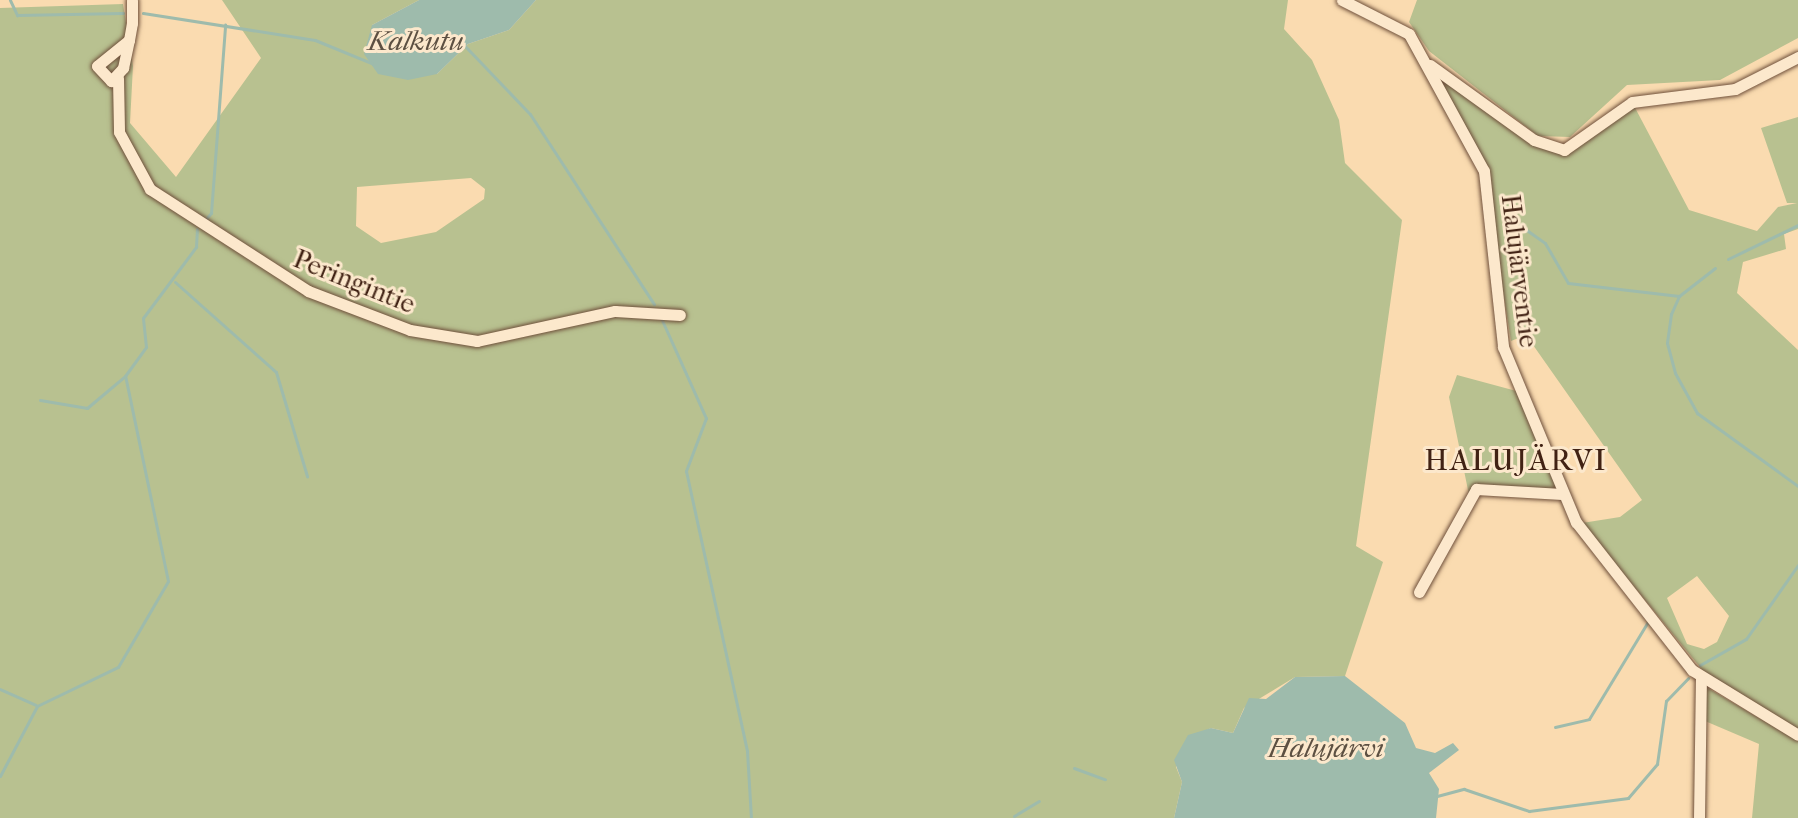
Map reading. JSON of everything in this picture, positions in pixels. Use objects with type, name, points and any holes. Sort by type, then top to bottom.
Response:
[{"type":"street","name":"Peringintie","points":[[132,0],[129,40],[118,78],[119,132],[150,189],[308,291],[410,330],[477,341],[615,311],[680,315]]},
{"type":"street","name":"Halujärventie","points":[[1342,0],[1400,26],[1427,63],[1484,171],[1503,347],[1562,494],[1649,620],[1701,677],[1798,735]]},
{"type":"street","points":[[118,78],[111,81],[97,66],[129,40]]},
{"type":"street","points":[[1427,63],[1534,140],[1564,150],[1632,102],[1735,89],[1798,57]]},
{"type":"street","points":[[1419,592],[1476,489],[1562,494]]},
{"type":"street","points":[[1699,818],[1701,677]]},
{"type":"green space","points":[[222,0],[419,0],[372,25],[437,74],[468,44],[509,30],[536,0],[1288,0],[1284,29],[1312,60],[1339,120],[1345,163],[1402,220],[1356,546],[1383,562],[1345,676],[1295,677],[1244,708],[1233,733],[1211,728],[1198,734],[1176,767],[1182,782],[1174,818],[0,818],[0,8],[123,4],[133,66],[130,123],[176,177],[261,58]],"holes":[[[471,178],[485,189],[484,199],[436,232],[381,243],[356,226],[357,187]]]},
{"type":"green space","points":[[1417,0],[1798,0],[1798,38],[1720,80],[1627,85],[1570,137],[1538,136],[1429,51],[1409,22]]},
{"type":"green space","points":[[1427,63],[1534,140],[1564,150],[1632,102],[1689,210],[1757,231],[1778,207],[1797,203],[1787,203],[1761,128],[1798,117],[1798,229],[1784,234],[1786,249],[1743,262],[1737,293],[1798,350],[1798,729],[1704,672],[1582,523],[1620,517],[1642,500],[1526,335],[1511,341],[1484,171]],"holes":[[[1697,576],[1729,616],[1717,642],[1704,649],[1687,644],[1667,598]]]},
{"type":"green space","points":[[1457,375],[1520,392],[1562,494],[1490,487],[1469,495],[1449,397]]},
{"type":"green space","points":[[1706,687],[1798,741],[1798,818],[1752,818],[1759,744],[1705,721]]},
{"type":"water","name":"Kalkutu","points":[[419,0],[536,0],[509,30],[468,44],[437,74],[408,80],[378,74],[364,54],[372,25]]},
{"type":"water","name":"Halujärvi","points":[[1345,676],[1405,723],[1416,748],[1435,753],[1453,743],[1459,750],[1429,773],[1439,789],[1436,818],[1174,818],[1182,782],[1174,760],[1188,735],[1211,728],[1233,733],[1249,698],[1266,699],[1295,677]]},
{"type":"waterway","points":[[10,0],[17,15],[123,13]]},
{"type":"waterway","points":[[143,13],[315,40],[371,63]]},
{"type":"waterway","points":[[204,221],[211,213],[225,25]]},
{"type":"waterway","points":[[464,45],[530,114],[654,304]]},
{"type":"waterway","points":[[1504,214],[1545,243],[1568,283],[1679,296]]},
{"type":"waterway","points":[[1728,259],[1798,225]]},
{"type":"waterway","points":[[0,776],[37,706],[118,667],[168,581],[125,376],[146,347],[143,318],[196,247],[197,229]]},
{"type":"waterway","points":[[1715,268],[1679,296],[1671,314],[1667,343],[1675,373],[1697,413],[1798,486]]},
{"type":"waterway","points":[[175,282],[276,372],[307,476]]},
{"type":"waterway","points":[[661,318],[706,418],[686,471],[747,751],[751,818]]},
{"type":"waterway","points":[[40,400],[87,408],[125,376]]},
{"type":"waterway","points":[[1700,665],[1746,639],[1798,565]]},
{"type":"waterway","points":[[1555,727],[1589,719],[1649,620]]},
{"type":"waterway","points":[[1437,796],[1464,789],[1529,811],[1628,798],[1657,764],[1666,701],[1688,678]]},
{"type":"waterway","points":[[0,689],[36,705]]},
{"type":"waterway","points":[[1074,768],[1105,779]]},
{"type":"waterway","points":[[1014,816],[1039,801]]},
{"type":"district","name":"HALUJÄRVI","points":[[1516,461]]}]
